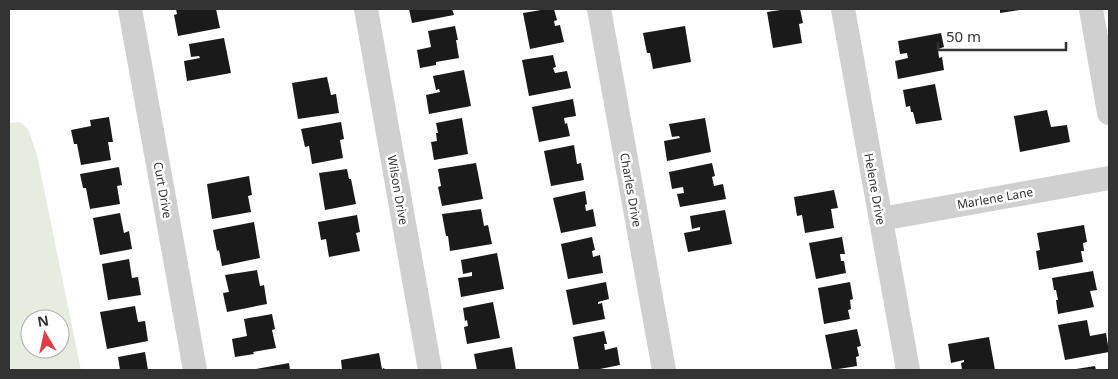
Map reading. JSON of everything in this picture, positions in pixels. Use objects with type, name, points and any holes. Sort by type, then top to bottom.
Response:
[{"type":"street","name":"Curt Drive","points":[[130,9],[195,370]]},
{"type":"street","name":"Wilson Drive","points":[[366,9],[430,370]]},
{"type":"street","name":"Charles Drive","points":[[599,9],[664,370]]},
{"type":"street","name":"Helene Drive","points":[[843,9],[908,370]]},
{"type":"street","points":[[1090,9],[1109,113]]},
{"type":"street","name":"Marlene Lane","points":[[881,219],[1109,178]]},
{"type":"shaded area","points":[[20,122],[28,129],[37,155],[69,309],[20,309],[20,359],[70,359],[70,316],[81,370],[9,370],[9,123]]},
{"type":"building","points":[[176,9],[216,9],[220,28],[178,36],[174,15],[177,14]]},
{"type":"building","points":[[409,9],[452,9],[454,15],[412,23]]},
{"type":"building","points":[[554,9],[557,20],[554,21],[555,26],[560,25],[564,42],[530,49],[523,13]]},
{"type":"building","points":[[800,9],[803,23],[799,24],[802,43],[773,48],[767,12]]},
{"type":"building","points":[[1000,9],[1020,9],[1020,10],[1000,13]]},
{"type":"building","points":[[455,26],[459,58],[436,62],[436,65],[420,68],[417,50],[431,47],[428,31]]},
{"type":"building","points":[[685,26],[691,62],[653,69],[643,33]]},
{"type":"building","points":[[941,33],[944,47],[938,49],[939,58],[942,57],[944,70],[898,79],[895,61],[908,58],[907,53],[900,54],[898,41]]},
{"type":"building","points":[[224,38],[231,73],[187,81],[184,61],[200,58],[199,56],[191,57],[189,44]]},
{"type":"building","points":[[553,55],[556,67],[553,68],[555,73],[567,71],[571,88],[529,96],[522,60]]},
{"type":"building","points":[[464,70],[471,106],[429,114],[426,95],[440,92],[439,89],[436,90],[433,76]]},
{"type":"building","points":[[327,77],[331,95],[336,94],[339,113],[298,119],[292,83]]},
{"type":"building","points":[[935,84],[942,120],[916,124],[910,106],[906,107],[903,90]]},
{"type":"building","points":[[573,99],[576,116],[564,118],[570,136],[539,142],[532,107]]},
{"type":"building","points":[[1047,110],[1051,127],[1067,125],[1070,142],[1020,152],[1014,116]]},
{"type":"building","points":[[109,117],[113,142],[108,142],[111,160],[81,165],[77,144],[74,144],[71,130],[91,126],[90,120]]},
{"type":"building","points":[[462,118],[468,154],[434,160],[431,142],[437,141],[436,123]]},
{"type":"building","points":[[705,118],[711,152],[667,161],[664,141],[680,138],[679,136],[672,137],[669,124]]},
{"type":"building","points":[[341,122],[344,139],[340,140],[343,158],[312,164],[309,146],[305,147],[301,129]]},
{"type":"building","points":[[574,145],[577,164],[581,163],[584,180],[551,186],[544,151]]},
{"type":"building","points":[[476,163],[483,199],[442,206],[438,187],[441,186],[438,169]]},
{"type":"building","points":[[712,163],[715,176],[712,177],[714,186],[723,184],[726,199],[680,207],[677,194],[684,193],[683,187],[672,189],[669,172]]},
{"type":"building","points":[[119,167],[122,185],[117,186],[120,204],[90,209],[86,188],[83,188],[80,174]]},
{"type":"building","points":[[347,169],[356,204],[325,210],[319,173]]},
{"type":"building","points":[[249,176],[252,195],[248,196],[251,212],[212,219],[207,184]]},
{"type":"building","points":[[834,190],[838,208],[831,209],[834,228],[805,233],[802,215],[797,216],[794,197]]},
{"type":"building","points":[[585,191],[586,211],[593,209],[596,226],[561,233],[553,198]]},
{"type":"building","points":[[481,209],[484,226],[488,225],[492,244],[450,251],[442,214]]},
{"type":"building","points":[[725,210],[732,244],[688,252],[684,233],[700,230],[700,227],[692,229],[690,216]]},
{"type":"building","points":[[120,213],[124,233],[129,231],[132,249],[100,255],[93,218]]},
{"type":"building","points":[[357,215],[360,232],[356,233],[360,251],[329,257],[326,239],[321,240],[318,222]]},
{"type":"building","points":[[254,222],[260,258],[222,266],[213,230]]},
{"type":"building","points":[[1084,225],[1087,242],[1083,243],[1084,251],[1081,251],[1083,262],[1039,270],[1036,251],[1040,250],[1037,233]]},
{"type":"building","points":[[592,237],[595,250],[592,251],[593,257],[600,255],[603,273],[568,279],[561,244]]},
{"type":"building","points":[[842,237],[845,254],[840,254],[841,261],[844,261],[846,273],[816,279],[809,243]]},
{"type":"building","points":[[497,253],[504,289],[461,297],[458,278],[472,276],[472,272],[463,274],[461,260]]},
{"type":"building","points":[[129,259],[132,278],[138,277],[141,295],[108,300],[102,264]]},
{"type":"building","points":[[257,270],[260,286],[264,285],[267,304],[227,312],[223,293],[229,292],[225,275]]},
{"type":"building","points":[[1093,271],[1097,290],[1090,291],[1094,307],[1058,314],[1056,300],[1058,300],[1052,278]]},
{"type":"building","points":[[606,282],[609,299],[598,302],[598,304],[602,303],[605,319],[573,325],[566,290]]},
{"type":"building","points":[[850,282],[853,299],[850,300],[851,309],[848,310],[850,319],[824,324],[818,288]]},
{"type":"building","points":[[493,302],[500,338],[467,344],[464,327],[468,326],[467,320],[465,321],[463,308]]},
{"type":"building","points":[[135,306],[138,322],[145,321],[148,341],[107,349],[100,312]]},
{"type":"building","points":[[272,314],[275,329],[272,330],[276,348],[235,357],[232,339],[247,336],[244,319]]},
{"type":"building","points":[[1087,320],[1090,336],[1106,333],[1109,352],[1065,360],[1058,325]]},
{"type":"building","points":[[857,329],[861,346],[857,347],[859,356],[856,357],[857,366],[832,370],[825,335]]},
{"type":"building","points":[[604,331],[607,344],[604,344],[605,350],[617,347],[620,365],[595,370],[579,370],[573,337]]},
{"type":"building","points":[[989,337],[995,370],[962,370],[961,363],[964,360],[951,363],[948,344]]},
{"type":"building","points":[[512,347],[516,370],[477,370],[474,354]]},
{"type":"building","points":[[145,352],[148,370],[120,370],[118,357]]},
{"type":"building","points":[[379,353],[382,369],[384,368],[385,370],[342,370],[341,360]]},
{"type":"building","points":[[289,363],[290,370],[256,370],[256,369]]},
{"type":"building","points":[[1095,366],[1096,370],[1076,370],[1076,369]]}]
